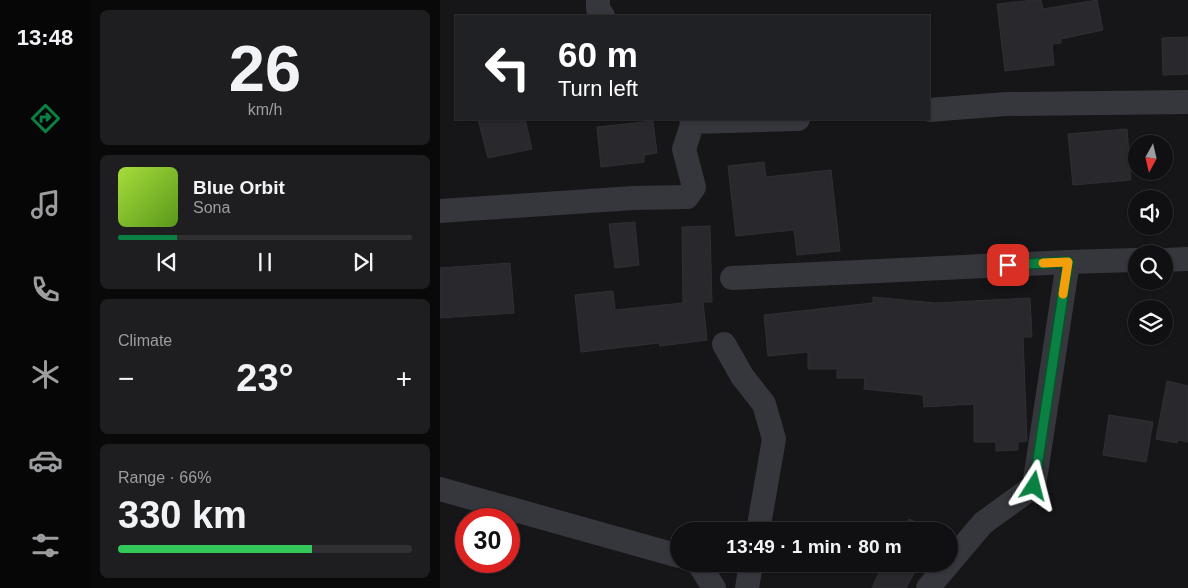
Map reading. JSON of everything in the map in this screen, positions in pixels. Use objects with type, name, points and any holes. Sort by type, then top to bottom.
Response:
[{"type":"street","points":[[598,0],[598,9],[602,15]]},
{"type":"street","points":[[930,110],[1006,104],[1188,102]]},
{"type":"street","points":[[440,211],[633,198],[687,197],[694,186],[684,149],[692,120]]},
{"type":"street","points":[[1173,260],[1188,259]]},
{"type":"street","points":[[732,278],[1128,260]]},
{"type":"street","points":[[928,588],[982,523],[1034,486],[1068,262]]},
{"type":"street","points":[[724,344],[742,376],[764,404],[774,439],[760,522]]},
{"type":"street","points":[[440,489],[670,553]]},
{"type":"street","points":[[704,572],[714,588]]},
{"type":"street","points":[[747,588],[750,572]]},
{"type":"building","points":[[1041,0],[1043,9],[1097,0],[1103,30],[1061,39],[1061,43],[1052,44],[1054,65],[1005,71],[997,4]]},
{"type":"building","points":[[1188,37],[1188,74],[1163,75],[1162,38]]},
{"type":"building","points":[[478,120],[525,120],[532,149],[488,158]]},
{"type":"building","points":[[653,121],[657,153],[644,155],[644,162],[601,167],[597,127]]},
{"type":"building","points":[[1127,129],[1128,180],[1131,180],[1073,185],[1068,134]]},
{"type":"building","points":[[764,162],[766,177],[831,170],[840,251],[797,255],[794,230],[736,236],[728,166]]},
{"type":"building","points":[[635,222],[639,265],[615,268],[609,224]]},
{"type":"building","points":[[710,226],[712,302],[703,302],[707,340],[660,346],[659,343],[581,352],[575,295],[613,291],[615,310],[683,303],[682,227]]},
{"type":"building","points":[[510,263],[514,313],[440,318],[440,268]]},
{"type":"building","points":[[873,297],[935,303],[1030,298],[1032,337],[1023,337],[1027,441],[1018,442],[1018,450],[996,451],[996,442],[974,442],[974,404],[924,407],[923,395],[864,389],[865,378],[837,378],[837,369],[808,369],[808,352],[768,356],[764,315],[873,303]]},
{"type":"building","points":[[1167,381],[1188,386],[1188,442],[1178,440],[1177,443],[1156,439]]},
{"type":"building","points":[[1109,415],[1153,422],[1146,462],[1103,455]]},
{"type":"building","points":[[879,572],[915,572],[906,588],[872,588]]},
{"type":"slow traffic","points":[[1043,263],[1068,262],[1063,294]]},
{"type":"route","points":[[1008,265],[1068,262],[1034,486]]}]
